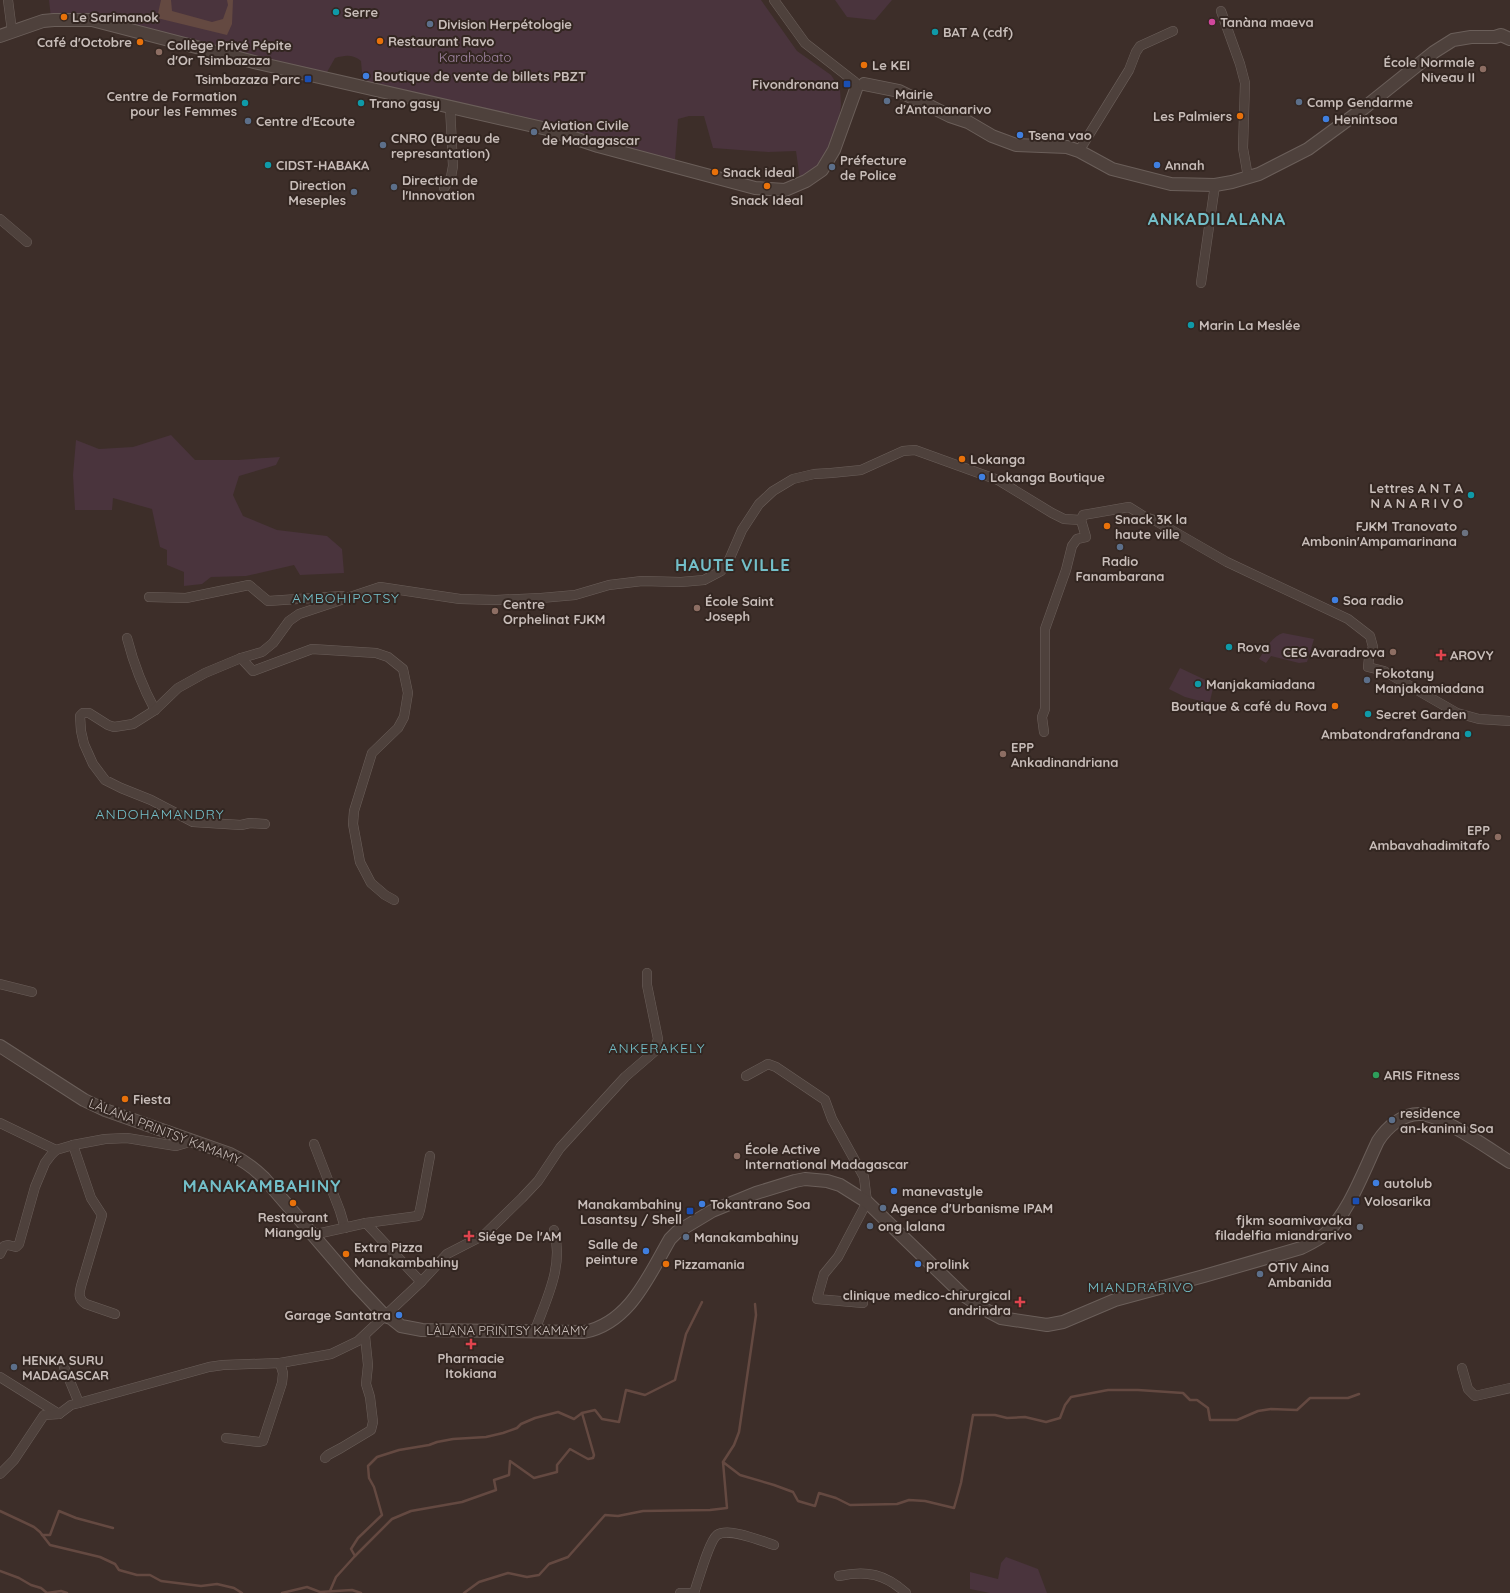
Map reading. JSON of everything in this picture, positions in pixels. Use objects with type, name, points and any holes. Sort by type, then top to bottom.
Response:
[{"type":"street","points":[[8,0],[12,31]]},
{"type":"street","points":[[774,0],[805,43],[858,85],[899,91],[950,116],[968,122],[992,136],[1016,145],[1067,147],[1079,151],[1112,169],[1171,184],[1215,185],[1232,182],[1259,174],[1308,149],[1364,108],[1434,52],[1453,40],[1471,37],[1495,37],[1501,35],[1510,39]]},
{"type":"street","points":[[1221,11],[1240,64],[1245,83],[1243,148],[1248,177]]},
{"type":"street","points":[[0,36],[43,21],[92,20],[258,63],[547,129],[598,146],[741,185],[755,188],[785,190],[806,181],[822,170],[834,150],[858,85]]},
{"type":"street","points":[[1079,151],[1129,70],[1140,46],[1173,30]]},
{"type":"street","points":[[1495,37],[1510,30]]},
{"type":"street","points":[[444,188],[451,177],[453,166],[450,106]]},
{"type":"street","points":[[1201,283],[1215,185]]},
{"type":"street","points":[[0,219],[27,242]]},
{"type":"street","points":[[265,824],[250,823],[241,825],[193,822],[151,800],[105,780],[92,764],[84,744],[80,716],[83,713],[89,713],[114,727],[133,724],[155,710],[178,688],[205,673],[241,658],[262,652],[273,643],[289,620],[298,614],[380,587],[460,599],[541,598],[575,595],[609,585],[642,581],[681,582],[704,580],[721,571],[729,560],[742,530],[759,504],[772,491],[793,479],[814,474],[831,474],[861,470],[903,451],[915,450],[998,480],[1064,519],[1081,520]]},
{"type":"street","points":[[1044,732],[1042,717],[1045,705],[1045,629],[1066,570],[1072,546],[1077,539],[1086,536],[1081,520],[1083,515],[1129,507],[1227,562],[1348,618],[1370,636],[1373,647],[1369,658],[1368,667],[1384,672],[1457,713],[1479,719],[1510,721]]},
{"type":"street","points":[[149,597],[186,598],[249,585],[268,601],[322,596],[351,596]]},
{"type":"street","points":[[127,638],[135,668],[144,690],[155,710]]},
{"type":"street","points":[[241,658],[253,671],[312,648],[376,653],[388,657],[403,669],[408,693],[404,717],[398,728],[372,754],[354,811],[353,824],[360,862],[372,884],[385,895],[394,900]]},
{"type":"street","points":[[0,1474],[14,1460],[44,1415],[59,1414],[70,1405],[209,1367],[223,1365],[280,1363],[331,1354],[358,1342],[421,1282],[447,1254],[484,1235],[522,1198],[538,1181],[565,1142],[625,1077],[654,1052],[658,1039],[647,985],[647,973]]},
{"type":"street","points":[[0,984],[32,992]]},
{"type":"street","name":"LÀLANA PRINTSY KAMAMY","points":[[0,1046],[84,1100],[105,1110],[230,1154],[240,1159],[257,1171],[356,1286],[385,1316],[391,1318],[401,1326],[422,1330],[535,1330],[584,1332],[596,1330],[607,1325],[633,1302],[670,1239],[677,1232],[712,1211],[737,1200],[805,1179],[827,1181],[840,1186],[867,1202],[968,1298],[986,1310],[1001,1318],[1048,1325],[1063,1322],[1115,1300],[1301,1248],[1314,1241],[1325,1234],[1344,1211],[1384,1131],[1410,1116],[1420,1114],[1446,1123],[1510,1162]]},
{"type":"street","points":[[746,1076],[768,1064],[776,1067],[826,1100],[832,1119],[864,1177],[867,1202],[838,1258],[824,1274],[817,1299],[863,1303]]},
{"type":"street","points":[[0,1123],[56,1150]]},
{"type":"street","points":[[0,1254],[4,1246],[8,1245],[16,1247],[19,1244],[35,1187],[45,1163],[56,1150],[97,1140],[115,1138],[127,1138],[176,1146],[193,1141]]},
{"type":"street","points":[[314,1144],[345,1228]]},
{"type":"street","points":[[73,1145],[91,1198],[102,1214],[79,1293],[82,1302],[115,1314]]},
{"type":"street","points":[[312,1235],[366,1223],[418,1216],[430,1156]]},
{"type":"street","points":[[366,1223],[421,1282]]},
{"type":"street","points":[[535,1330],[556,1273],[556,1239],[554,1230]]},
{"type":"street","points":[[324,1458],[372,1430],[370,1397],[366,1384],[368,1365],[365,1336]]},
{"type":"street","points":[[226,1438],[259,1442],[263,1441],[282,1383],[283,1372],[280,1363]]},
{"type":"street","points":[[64,1367],[79,1403]]},
{"type":"street","points":[[1462,1368],[1468,1390],[1476,1396],[1510,1388]]},
{"type":"street","points":[[0,1377],[59,1414]]},
{"type":"street","points":[[694,1593],[710,1545],[716,1536],[724,1533],[745,1536],[774,1545]]},
{"type":"street","points":[[840,1576],[849,1574],[878,1574],[906,1593]]},
{"type":"street","points":[[680,1593],[690,1593]]},
{"type":"green space","name":"Karahobato","points":[[49,0],[761,0],[797,51],[831,75],[840,89],[841,105],[839,119],[830,151],[817,170],[800,180],[796,151],[768,152],[713,148],[704,116],[689,116],[678,119],[675,160],[363,84],[361,61],[352,56],[335,58],[326,74],[51,18]]},
{"type":"green space","points":[[835,0],[892,0],[875,20],[847,17]]},
{"type":"green space","points":[[171,435],[195,460],[238,460],[280,457],[276,465],[239,476],[233,495],[243,516],[277,530],[327,536],[342,549],[344,573],[300,575],[294,565],[246,576],[211,577],[202,584],[184,586],[184,572],[167,565],[167,550],[160,547],[152,509],[113,498],[112,510],[75,510],[73,475],[76,440],[99,449],[133,447]]},
{"type":"green space","points":[[1283,633],[1314,639],[1307,662],[1299,663],[1271,656],[1266,663],[1259,659],[1272,640]]},
{"type":"green space","points":[[1180,668],[1214,684],[1210,701],[1208,703],[1185,697],[1169,689]]},
{"type":"green space","points":[[1006,1557],[1038,1569],[1047,1593],[990,1593],[970,1589],[970,1572],[998,1579],[1001,1563]]},
{"type":"shaded area","points":[[161,0],[171,0],[172,11],[212,22],[223,19],[228,5],[227,0],[233,0],[232,24],[227,35],[157,18]]},
{"type":"waterway","points":[[330,1591],[336,1577],[355,1556],[351,1549],[358,1538],[382,1515],[374,1487],[369,1478],[368,1466],[377,1457],[399,1450],[429,1445],[437,1442],[453,1439],[486,1437],[503,1433],[517,1428],[521,1424],[535,1418],[558,1412],[574,1419],[582,1413],[595,1410],[602,1419],[619,1422],[626,1390],[645,1395],[675,1380],[686,1334],[702,1302]]},
{"type":"waterway","points":[[723,1462],[734,1445],[739,1432],[756,1315],[755,1304]]},
{"type":"waterway","points":[[464,1593],[479,1582],[508,1573],[527,1577],[539,1575],[549,1564],[568,1557],[605,1515],[618,1516],[643,1511],[710,1510],[727,1508],[723,1462],[740,1475],[793,1492],[798,1501],[815,1506],[819,1493],[836,1498],[850,1505],[897,1504],[909,1500],[925,1501],[954,1508],[961,1483],[973,1415],[995,1415],[1007,1418],[1025,1417],[1046,1422],[1060,1418],[1065,1405],[1071,1397],[1108,1390],[1138,1390],[1183,1393],[1190,1400],[1197,1400],[1208,1408],[1210,1420],[1237,1420],[1258,1411],[1271,1409],[1297,1410],[1310,1398],[1348,1398],[1359,1394]]},
{"type":"waterway","points":[[355,1556],[392,1519],[411,1511],[462,1502],[496,1490],[494,1480],[509,1475],[510,1461],[534,1478],[557,1472],[557,1465],[570,1449],[588,1459],[593,1458],[594,1455],[582,1413]]},
{"type":"waterway","points":[[0,1511],[34,1527],[50,1545],[100,1557],[115,1564],[119,1570],[137,1575],[150,1575],[161,1581],[201,1586],[217,1584],[234,1588],[242,1593]]},
{"type":"waterway","points":[[42,1535],[50,1535],[59,1511],[76,1518],[113,1528]]},
{"type":"waterway","points":[[0,1571],[41,1588],[47,1593],[61,1591],[67,1593]]},
{"type":"waterway","points":[[282,1593],[307,1587],[320,1592],[352,1590],[361,1593]]},
{"type":"place","name":"Serre","points":[[336,12]]},
{"type":"place","name":"Le Sarimanok","points":[[64,17]]},
{"type":"place","name":"Tanàna maeva","points":[[1212,22]]},
{"type":"place","name":"Division Herpétologie","points":[[430,24]]},
{"type":"place","name":"BAT A (cdf)","points":[[935,32]]},
{"type":"place","name":"Restaurant Ravo","points":[[380,41]]},
{"type":"place","name":"Café d'Octobre","points":[[140,42]]},
{"type":"place","name":"Collège Privé Pépite d'Or Tsimbazaza","points":[[159,52]]},
{"type":"place","name":"Le KEI","points":[[864,65]]},
{"type":"place","name":"École Normale Niveau II","points":[[1483,69]]},
{"type":"place","name":"Boutique de vente de billets PBZT","points":[[366,76]]},
{"type":"place","name":"Tsimbazaza Parc","points":[[308,79]]},
{"type":"place","name":"Fivondronana","points":[[847,84]]},
{"type":"place","name":"Mairie d'Antananarivo","points":[[887,101]]},
{"type":"place","name":"Camp Gendarme","points":[[1299,102]]},
{"type":"place","name":"Centre de Formation pour les Femmes","points":[[245,103]]},
{"type":"place","name":"Trano gasy","points":[[361,103]]},
{"type":"place","name":"Les Palmiers","points":[[1240,116]]},
{"type":"place","name":"Henintsoa","points":[[1326,119]]},
{"type":"place","name":"Centre d'Ecoute","points":[[248,121]]},
{"type":"place","name":"Aviation Civile de Madagascar","points":[[534,132]]},
{"type":"place","name":"Tsena vao","points":[[1020,135]]},
{"type":"place","name":"CNRO (Bureau de represantation)","points":[[383,145]]},
{"type":"place","name":"CIDST-HABAKA","points":[[268,165]]},
{"type":"place","name":"Annah","points":[[1157,165]]},
{"type":"place","name":"Préfecture de Police","points":[[832,167]]},
{"type":"place","name":"Snack ideal","points":[[715,172]]},
{"type":"place","name":"Snack Ideal","points":[[767,186]]},
{"type":"place","name":"Direction de l'Innovation","points":[[394,187]]},
{"type":"place","name":"Direction Meseples","points":[[354,192]]},
{"type":"place","name":"Marin La Meslée","points":[[1191,325]]},
{"type":"place","name":"Lokanga","points":[[962,459]]},
{"type":"place","name":"Lokanga Boutique","points":[[982,477]]},
{"type":"place","name":"Lettres A N T A N A N A R I V O","points":[[1471,495]]},
{"type":"place","name":"Snack 3K la haute ville","points":[[1107,526]]},
{"type":"place","name":"FJKM Tranovato Ambonin'Ampamarinana","points":[[1465,533]]},
{"type":"place","name":"Radio Fanambarana","points":[[1120,547]]},
{"type":"place","name":"Soa radio","points":[[1335,600]]},
{"type":"place","name":"École Saint Joseph","points":[[697,608]]},
{"type":"place","name":"Centre Orphelinat FJKM","points":[[495,611]]},
{"type":"place","name":"Rova","points":[[1229,647]]},
{"type":"place","name":"CEG Avaradrova","points":[[1393,652]]},
{"type":"place","name":"AROVY","points":[[1441,655]]},
{"type":"place","name":"Fokotany Manjakamiadana","points":[[1367,680]]},
{"type":"place","name":"Manjakamiadana","points":[[1198,684]]},
{"type":"place","name":"Boutique & café du Rova","points":[[1335,706]]},
{"type":"place","name":"Secret Garden","points":[[1368,714]]},
{"type":"place","name":"Ambatondrafandrana","points":[[1468,734]]},
{"type":"place","name":"EPP Ankadinandriana","points":[[1003,754]]},
{"type":"place","name":"EPP Ambavahadimitafo","points":[[1498,837]]},
{"type":"place","name":"ARIS Fitness","points":[[1376,1075]]},
{"type":"place","name":"Fiesta","points":[[125,1099]]},
{"type":"place","name":"residence an-kaninni Soa","points":[[1392,1120]]},
{"type":"place","name":"École Active International Madagascar","points":[[737,1156]]},
{"type":"place","name":"autolub","points":[[1376,1183]]},
{"type":"place","name":"manevastyle","points":[[894,1191]]},
{"type":"place","name":"Volosarika","points":[[1356,1201]]},
{"type":"place","name":"Restaurant Miangaly","points":[[293,1203]]},
{"type":"place","name":"Tokantrano Soa","points":[[702,1204]]},
{"type":"place","name":"Agence d'Urbanisme IPAM","points":[[883,1208]]},
{"type":"place","name":"Manakambahiny Lasantsy / Shell","points":[[690,1211]]},
{"type":"place","name":"ong lalana","points":[[870,1226]]},
{"type":"place","name":"fjkm soamivavaka filadelfia miandrarivo","points":[[1360,1227]]},
{"type":"place","name":"Siége De l'AM","points":[[469,1236]]},
{"type":"place","name":"Manakambahiny","points":[[686,1237]]},
{"type":"place","name":"Salle de peinture","points":[[646,1251]]},
{"type":"place","name":"Extra Pizza Manakambahiny","points":[[346,1254]]},
{"type":"place","name":"Pizzamania","points":[[666,1264]]},
{"type":"place","name":"prolink","points":[[918,1264]]},
{"type":"place","name":"OTIV Aina Ambanida","points":[[1260,1274]]},
{"type":"place","name":"clinique medico-chirurgical andrindra","points":[[1020,1302]]},
{"type":"place","name":"Garage Santatra","points":[[399,1315]]},
{"type":"place","name":"Pharmacie Itokiana","points":[[471,1344]]},
{"type":"place","name":"HENKA SURU MADAGASCAR","points":[[14,1367]]},
{"type":"district","name":"ANKADILALANA","points":[[1217,218]]},
{"type":"district","name":"HAUTE VILLE","points":[[733,564]]},
{"type":"district","name":"AMBOHIPOTSY","points":[[346,598]]},
{"type":"district","name":"ANDOHAMANDRY","points":[[160,814]]},
{"type":"district","name":"ANKERAKELY","points":[[657,1048]]},
{"type":"district","name":"MANAKAMBAHINY","points":[[262,1185]]},
{"type":"district","name":"MIANDRARIVO","points":[[1141,1287]]}]
